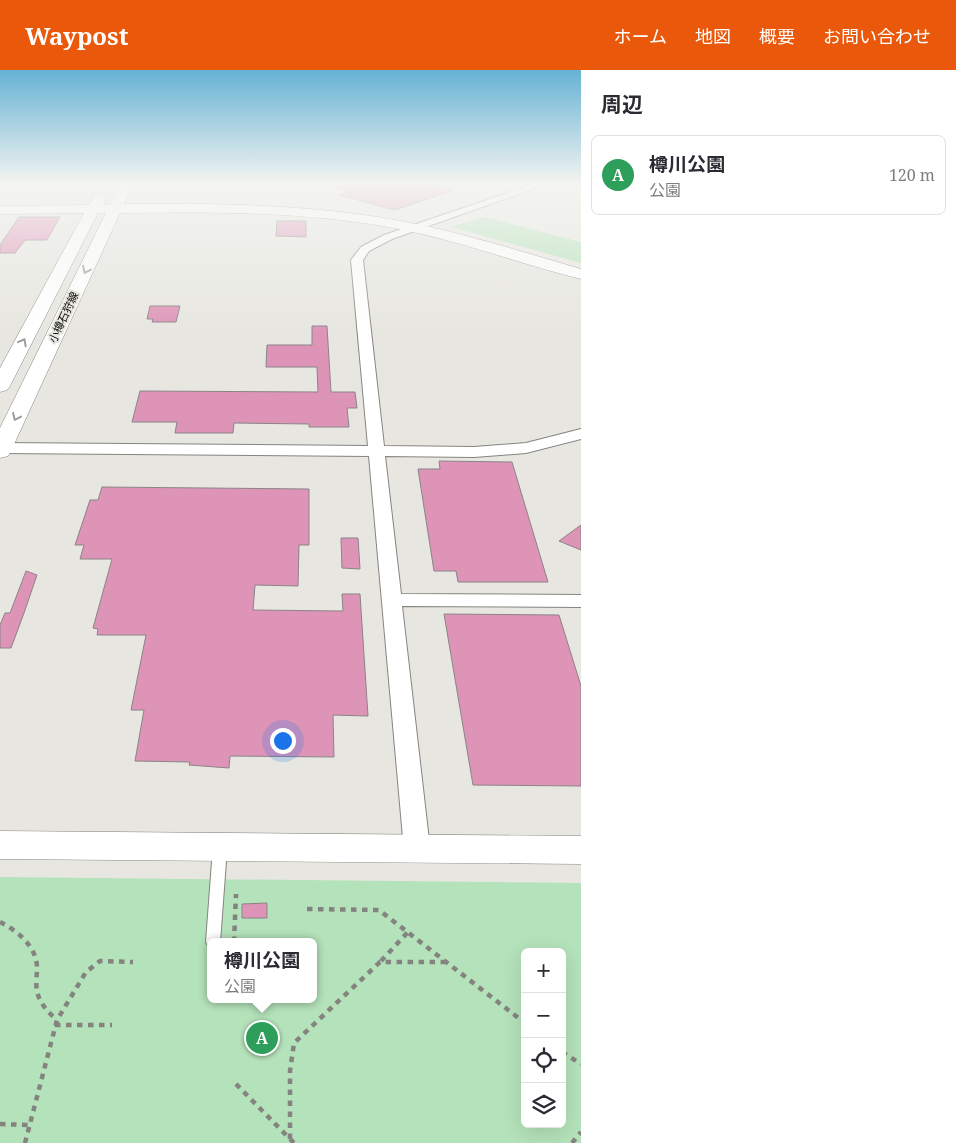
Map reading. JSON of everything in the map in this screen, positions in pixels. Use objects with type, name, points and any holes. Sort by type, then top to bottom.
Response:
[{"type":"street","name":"小樽石狩線","points":[[0,386],[81,233]]},
{"type":"street","name":"小樽石狩線","points":[[0,449],[103,233]]},
{"type":"street","points":[[403,233],[374,244],[365,250],[358,260],[417,849]]},
{"type":"street","points":[[435,233],[581,274]]},
{"type":"street","points":[[438,233],[581,268]]},
{"type":"street","points":[[0,449],[501,451],[553,442],[581,434]]},
{"type":"street","points":[[391,600],[581,601]]},
{"type":"street","points":[[0,845],[581,850]]},
{"type":"lane","points":[[213,938],[220,847]]},
{"type":"path","points":[[234,938],[236,894]]},
{"type":"path","points":[[307,908],[379,910],[521,1020]]},
{"type":"path","points":[[0,922],[22,936],[31,948],[37,962],[37,993],[44,1008],[56,1022],[112,1025]]},
{"type":"path","points":[[292,1141],[290,1071],[294,1043],[380,962],[408,932]]},
{"type":"path","points":[[25,1143],[28,1125],[56,1022],[86,972],[100,961],[133,962]]},
{"type":"path","points":[[380,962],[446,962]]},
{"type":"path","points":[[566,1055],[581,1064]]},
{"type":"path","points":[[236,1084],[292,1141]]},
{"type":"path","points":[[0,1124],[28,1125]]},
{"type":"path","points":[[572,1143],[581,1132]]},
{"type":"green space","points":[[473,233],[546,233],[581,242],[581,263]]},
{"type":"green space","points":[[0,877],[581,883],[581,1143],[0,1143]]},
{"type":"building","points":[[8,233],[51,233],[47,240],[25,240],[15,253],[0,253],[0,245]]},
{"type":"building","points":[[276,233],[306,233],[306,237],[276,236]]},
{"type":"building","points":[[150,306],[180,306],[176,322],[152,322],[153,319],[147,319]]},
{"type":"building","points":[[312,326],[327,326],[331,392],[355,392],[357,408],[347,408],[349,427],[309,427],[309,424],[234,423],[233,433],[175,433],[177,422],[132,422],[140,391],[318,392],[317,367],[266,367],[267,345],[312,345]]},
{"type":"building","points":[[439,461],[512,462],[548,582],[458,582],[456,571],[434,571],[418,469],[440,469]]},
{"type":"building","points":[[102,487],[309,489],[309,545],[299,545],[298,586],[255,585],[253,610],[343,611],[342,594],[360,594],[368,716],[333,715],[334,757],[230,756],[229,768],[189,765],[190,762],[135,761],[144,710],[131,710],[146,635],[97,635],[98,629],[93,628],[112,559],[80,559],[84,545],[75,545],[90,500],[98,500]]},
{"type":"building","points":[[581,525],[581,550],[559,541]]},
{"type":"building","points":[[341,538],[358,538],[360,569],[342,568]]},
{"type":"building","points":[[26,571],[37,575],[11,648],[0,648],[0,625],[5,613],[10,613]]},
{"type":"building","points":[[444,614],[559,615],[581,686],[581,786],[473,785]]},
{"type":"building","points":[[267,903],[267,918],[242,918],[242,904]]},
{"type":"place","name":"樽川公園","points":[[262,1038]]}]
